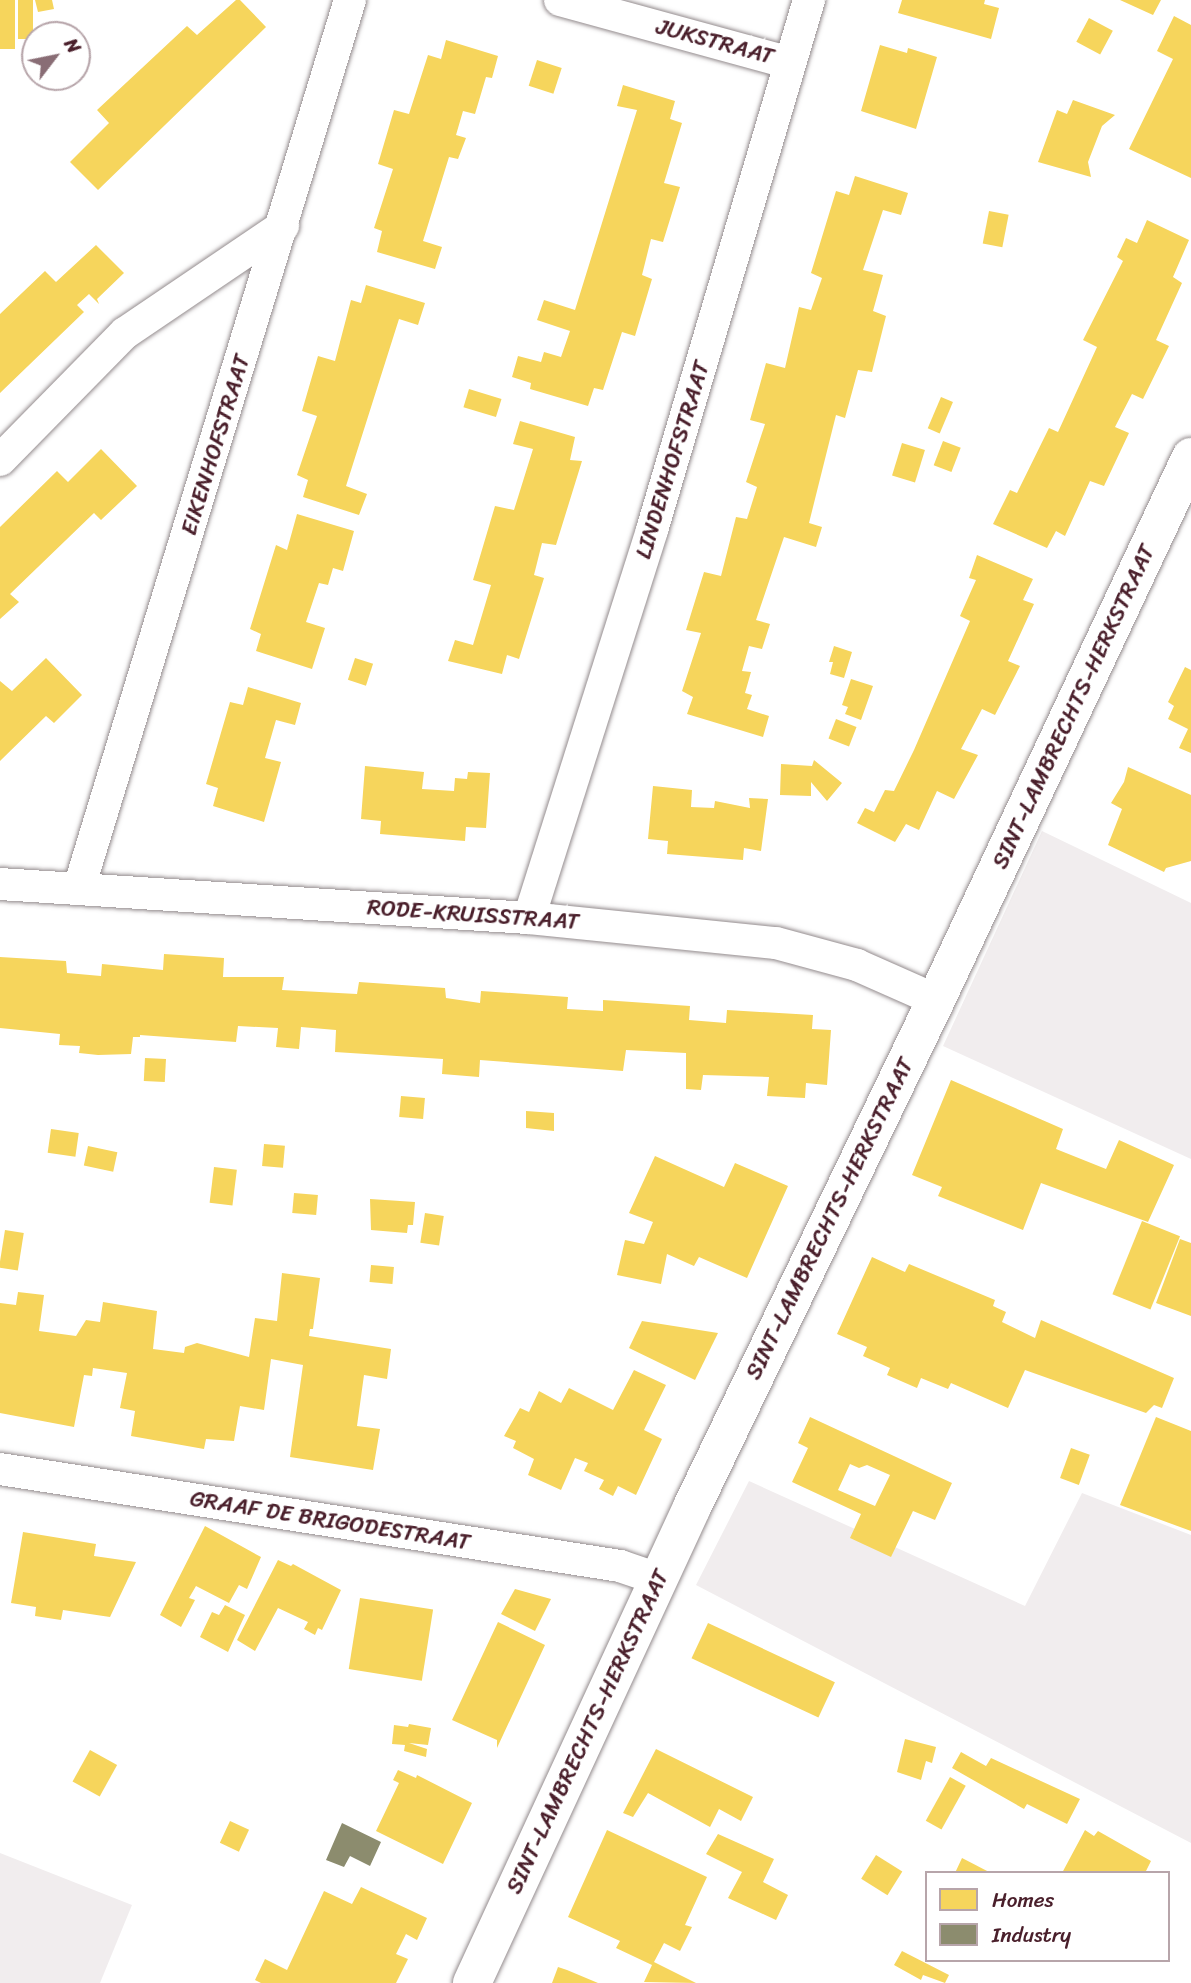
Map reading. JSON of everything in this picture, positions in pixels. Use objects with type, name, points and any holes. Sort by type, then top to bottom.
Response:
[{"type":"street","name":"EIKENHOFSTRAAT","points":[[79,888],[283,226],[349,0]]},
{"type":"street","name":"JUKSTRAAT","points":[[560,0],[790,63]]},
{"type":"street","name":"LINDENHOFSTRAAT","points":[[529,918],[652,530],[809,0]]},
{"type":"street","points":[[0,460],[125,333],[283,226]]},
{"type":"street","name":"SINT-LAMBRECHTS-HERKSTRAAT","points":[[472,1983],[658,1579],[936,1000],[1191,457]]},
{"type":"street","name":"RODE-KRUISSTRAAT","points":[[0,884],[529,918],[776,943],[857,965],[936,1000]]},
{"type":"street","name":"GRAAF DE BRIGODESTRAAT","points":[[0,1469],[620,1566],[658,1579]]},
{"type":"shaded area","points":[[1042,831],[1191,903],[1191,1159],[943,1046]]},
{"type":"shaded area","points":[[749,1481],[1025,1606],[1082,1493],[1191,1535],[1191,1843],[696,1585]]},
{"type":"shaded area","points":[[0,1853],[132,1905],[100,1983],[0,1983]]},
{"type":"building: Homes","points":[[0,0],[15,0],[15,49],[0,49]]},
{"type":"building: Homes","points":[[18,0],[33,0],[33,21],[21,21],[21,39],[18,39]]},
{"type":"building: Homes","points":[[35,0],[52,0],[54,9],[38,12]]},
{"type":"building: Homes","points":[[236,0],[240,0],[266,27],[98,190],[70,162],[109,123],[97,110],[187,26],[197,35]]},
{"type":"building: Homes","points":[[902,0],[985,0],[984,4],[999,8],[991,39],[898,13]]},
{"type":"building: Homes","points":[[1120,0],[1161,0],[1153,15]]},
{"type":"building: Homes","points":[[1174,16],[1191,25],[1191,178],[1129,149],[1173,59],[1157,51]]},
{"type":"building: Homes","points":[[1089,18],[1113,31],[1100,55],[1076,42]]},
{"type":"building: Homes","points":[[446,40],[498,56],[492,78],[486,77],[475,114],[463,111],[456,135],[466,138],[458,159],[449,157],[423,241],[442,247],[435,269],[377,252],[382,231],[374,228],[393,169],[378,164],[394,110],[409,114],[428,55],[441,59]]},
{"type":"building: Homes","points":[[880,45],[907,53],[908,48],[937,57],[916,129],[861,111]]},
{"type":"building: Homes","points":[[537,60],[562,68],[553,94],[529,86]]},
{"type":"building: Homes","points":[[623,85],[675,101],[670,119],[682,123],[664,183],[680,187],[663,242],[651,239],[642,275],[652,279],[635,336],[622,332],[603,390],[594,388],[588,406],[530,389],[531,383],[512,377],[518,356],[541,362],[544,352],[561,357],[570,331],[537,320],[544,300],[575,310],[637,110],[617,106]]},
{"type":"building: Homes","points":[[1073,100],[1115,115],[1102,126],[1088,162],[1091,177],[1038,162],[1057,110],[1067,114]]},
{"type":"building: Homes","points":[[855,176],[908,193],[901,215],[883,210],[863,270],[883,275],[873,311],[886,316],[872,372],[858,370],[845,418],[836,415],[809,523],[822,527],[816,547],[784,537],[756,620],[770,624],[762,649],[749,646],[742,671],[751,672],[745,693],[752,695],[747,709],[769,716],[763,737],[687,714],[693,697],[682,691],[701,633],[686,630],[704,572],[721,576],[736,517],[747,519],[757,487],[746,482],[765,424],[750,420],[766,363],[785,368],[799,307],[811,310],[822,278],[811,273],[836,191],[849,195]]},
{"type":"building: Homes","points":[[989,211],[1009,215],[1002,247],[983,243]]},
{"type":"building: Homes","points":[[1147,220],[1189,240],[1173,277],[1182,283],[1156,340],[1169,346],[1143,399],[1132,394],[1115,427],[1129,433],[1104,486],[1090,481],[1065,536],[1056,531],[1047,548],[993,524],[1010,490],[1017,493],[1049,428],[1058,432],[1097,347],[1083,340],[1123,261],[1117,257],[1126,238],[1137,243]]},
{"type":"building: Homes","points":[[96,245],[124,273],[97,299],[99,304],[89,294],[77,305],[84,312],[0,393],[0,314],[45,271],[56,282]]},
{"type":"building: Homes","points":[[366,285],[425,303],[418,325],[399,319],[346,486],[367,494],[359,515],[303,497],[308,480],[297,475],[317,416],[302,411],[318,356],[335,361],[351,300],[361,303]]},
{"type":"building: Homes","points":[[469,389],[502,399],[496,417],[463,407]]},
{"type":"building: Homes","points":[[941,397],[953,402],[940,433],[928,428]]},
{"type":"building: Homes","points":[[520,421],[575,437],[570,460],[582,461],[556,545],[542,543],[534,575],[544,578],[519,659],[507,655],[502,674],[448,661],[455,640],[473,645],[491,585],[473,580],[495,506],[514,510],[533,449],[513,444]]},
{"type":"building: Homes","points":[[943,441],[961,448],[951,472],[934,465]]},
{"type":"building: Homes","points":[[902,443],[925,450],[915,483],[892,476]]},
{"type":"building: Homes","points":[[101,449],[137,486],[101,520],[94,513],[10,594],[19,602],[0,619],[0,527],[57,471],[68,482]]},
{"type":"building: Homes","points":[[297,514],[354,531],[343,571],[333,568],[328,585],[319,583],[306,622],[325,628],[312,669],[256,651],[261,634],[250,629],[276,545],[287,550]]},
{"type":"building: Homes","points":[[977,555],[1033,579],[1023,600],[1034,604],[1008,661],[1020,666],[995,715],[982,709],[961,749],[978,755],[954,799],[937,791],[919,830],[906,824],[895,842],[857,823],[865,808],[874,812],[885,790],[894,791],[914,750],[970,621],[960,616],[976,580],[969,578]]},
{"type":"building: Homes","points":[[834,646],[852,652],[844,678],[830,674],[833,662],[829,662]]},
{"type":"building: Homes","points":[[46,658],[82,695],[54,723],[46,716],[0,761],[0,681],[12,691]]},
{"type":"building: Homes","points":[[355,658],[373,664],[366,686],[348,680]]},
{"type":"building: Homes","points":[[1185,667],[1191,670],[1191,753],[1179,748],[1188,729],[1168,719],[1174,706],[1168,702]]},
{"type":"building: Homes","points":[[851,679],[873,686],[861,720],[845,714],[848,707],[842,705]]},
{"type":"building: Homes","points":[[248,687],[301,703],[295,725],[276,720],[265,758],[281,762],[264,822],[213,806],[218,788],[206,784],[230,702],[243,705]]},
{"type":"building: Homes","points":[[836,719],[857,727],[849,746],[828,739]]},
{"type":"building: Homes","points":[[814,760],[842,783],[827,801],[811,782],[811,796],[780,795],[781,764],[812,766]]},
{"type":"building: Homes","points":[[365,766],[424,772],[422,789],[454,791],[455,778],[467,779],[468,772],[490,773],[486,828],[466,827],[465,841],[380,834],[381,821],[361,819]]},
{"type":"building: Homes","points":[[1128,767],[1191,795],[1191,861],[1166,868],[1164,872],[1108,845],[1122,809],[1111,803],[1124,782]]},
{"type":"building: Homes","points":[[653,786],[692,790],[691,807],[714,808],[715,801],[750,808],[749,798],[768,799],[761,851],[744,848],[743,860],[667,854],[668,841],[648,839]]},
{"type":"building: Homes","points":[[164,954],[224,958],[223,977],[284,977],[282,990],[357,994],[359,982],[445,988],[446,998],[480,1003],[481,991],[568,997],[567,1009],[603,1011],[603,1000],[690,1006],[689,1020],[726,1023],[727,1010],[813,1015],[812,1029],[831,1030],[827,1085],[806,1083],[805,1098],[767,1096],[769,1077],[703,1075],[701,1090],[686,1089],[686,1053],[626,1050],[623,1071],[480,1060],[479,1077],[442,1074],[443,1059],[335,1052],[336,1030],[301,1027],[299,1049],[276,1047],[278,1028],[238,1026],[236,1042],[140,1035],[133,1037],[131,1054],[98,1055],[79,1053],[80,1046],[59,1045],[60,1034],[0,1028],[0,957],[66,961],[67,973],[101,976],[102,964],[163,970]]},
{"type":"building: Homes","points":[[145,1058],[166,1059],[165,1082],[144,1081]]},
{"type":"building: Homes","points":[[951,1080],[1063,1129],[1056,1149],[1106,1169],[1119,1140],[1174,1165],[1148,1222],[1041,1183],[1023,1230],[938,1196],[942,1187],[912,1175]]},
{"type":"building: Homes","points":[[401,1096],[425,1098],[423,1119],[399,1117]]},
{"type":"building: Homes","points":[[526,1111],[554,1113],[554,1131],[526,1128]]},
{"type":"building: Homes","points":[[51,1129],[79,1133],[75,1157],[48,1153]]},
{"type":"building: Homes","points":[[264,1144],[285,1146],[283,1168],[262,1166]]},
{"type":"building: Homes","points":[[88,1146],[117,1152],[113,1172],[84,1166]]},
{"type":"building: Homes","points":[[655,1156],[724,1187],[735,1163],[788,1186],[747,1278],[699,1257],[694,1266],[667,1254],[661,1284],[617,1275],[625,1240],[644,1244],[653,1222],[629,1213]]},
{"type":"building: Homes","points":[[214,1167],[237,1170],[232,1206],[210,1203]]},
{"type":"building: Homes","points":[[294,1193],[318,1195],[316,1215],[292,1213]]},
{"type":"building: Homes","points":[[370,1199],[415,1202],[413,1225],[408,1225],[407,1233],[371,1230]]},
{"type":"building: Homes","points":[[425,1213],[444,1216],[439,1246],[420,1243]]},
{"type":"building: Homes","points":[[1142,1221],[1180,1236],[1150,1310],[1112,1294]]},
{"type":"building: Homes","points":[[5,1230],[24,1233],[18,1271],[0,1268]]},
{"type":"building: Homes","points":[[1180,1239],[1191,1243],[1191,1316],[1156,1303]]},
{"type":"building: Homes","points":[[872,1257],[905,1272],[909,1264],[995,1300],[993,1306],[1006,1312],[1002,1322],[1035,1338],[1041,1320],[1174,1378],[1162,1408],[1154,1405],[1146,1413],[1025,1370],[1008,1408],[951,1383],[948,1389],[921,1378],[917,1388],[887,1375],[890,1368],[863,1356],[867,1347],[837,1334]]},
{"type":"building: Homes","points":[[371,1265],[394,1267],[392,1284],[370,1282]]},
{"type":"building: Homes","points":[[282,1273],[320,1278],[313,1329],[310,1329],[309,1336],[391,1349],[387,1379],[364,1375],[357,1426],[380,1429],[373,1470],[290,1457],[303,1365],[271,1359],[264,1410],[240,1406],[234,1441],[206,1439],[204,1449],[131,1436],[135,1411],[120,1408],[127,1373],[93,1368],[92,1376],[84,1375],[74,1427],[0,1413],[0,1303],[16,1305],[18,1292],[44,1295],[39,1331],[76,1336],[86,1320],[100,1322],[103,1302],[157,1311],[153,1349],[184,1353],[185,1347],[197,1343],[249,1357],[255,1318],[277,1321]]},
{"type":"building: Homes","points":[[642,1321],[718,1333],[695,1380],[629,1348]]},
{"type":"building: Homes","points":[[634,1370],[666,1385],[644,1430],[662,1439],[636,1495],[618,1486],[613,1496],[599,1489],[604,1480],[584,1471],[588,1463],[575,1458],[561,1490],[528,1475],[534,1459],[513,1448],[516,1441],[504,1436],[520,1408],[529,1412],[539,1391],[561,1403],[569,1388],[613,1410]]},
{"type":"building: Homes","points":[[810,1417],[952,1483],[935,1520],[913,1511],[891,1557],[850,1538],[861,1514],[792,1482],[808,1448],[798,1443]],"holes":[[[850,1464],[859,1468],[867,1465],[890,1475],[875,1506],[838,1490]]]},
{"type":"building: Homes","points":[[1156,1417],[1191,1431],[1191,1531],[1120,1505]]},
{"type":"building: Homes","points":[[1071,1448],[1090,1455],[1079,1485],[1060,1478]]},
{"type":"building: Homes","points":[[205,1526],[261,1557],[247,1589],[239,1585],[229,1603],[196,1586],[189,1598],[195,1600],[181,1627],[160,1615]]},
{"type":"building: Homes","points":[[23,1532],[96,1544],[94,1556],[136,1562],[110,1617],[63,1610],[61,1620],[35,1616],[36,1607],[11,1603]]},
{"type":"building: Homes","points":[[278,1560],[291,1566],[293,1564],[341,1590],[322,1630],[318,1628],[315,1635],[304,1629],[308,1622],[278,1608],[255,1651],[237,1640]]},
{"type":"building: Homes","points":[[515,1589],[551,1599],[535,1631],[501,1614]]},
{"type":"building: Homes","points":[[360,1598],[433,1610],[422,1681],[349,1669]]},
{"type":"building: Homes","points":[[225,1605],[245,1615],[228,1652],[200,1637],[212,1612],[219,1615]]},
{"type":"building: Homes","points":[[498,1622],[545,1645],[497,1748],[497,1740],[452,1720]]},
{"type":"building: Homes","points":[[708,1623],[835,1682],[818,1718],[692,1658]]},
{"type":"building: Homes","points":[[409,1724],[431,1728],[428,1745],[409,1743],[427,1749],[426,1757],[404,1751],[405,1745],[392,1744],[394,1725],[408,1727]]},
{"type":"building: Homes","points":[[905,1739],[936,1747],[932,1763],[926,1761],[921,1780],[897,1772]]},
{"type":"building: Homes","points":[[656,1749],[753,1797],[741,1821],[719,1809],[710,1827],[648,1793],[633,1817],[623,1813]]},
{"type":"building: Homes","points":[[90,1750],[117,1765],[100,1797],[73,1781]]},
{"type":"building: Homes","points":[[961,1752],[986,1766],[991,1758],[1080,1799],[1067,1824],[1027,1804],[1024,1809],[952,1768]]},
{"type":"building: Homes","points":[[398,1770],[416,1778],[417,1775],[472,1803],[443,1864],[376,1831],[399,1783],[393,1780]]},
{"type":"building: Homes","points":[[950,1777],[966,1786],[942,1829],[926,1821]]},
{"type":"building: Homes","points":[[230,1821],[249,1830],[239,1852],[220,1843]]},
{"type":"building: Homes","points":[[607,1830],[707,1877],[685,1925],[692,1927],[680,1951],[664,1943],[654,1962],[696,1983],[644,1982],[652,1965],[616,1948],[620,1941],[568,1917]]},
{"type":"building: Homes","points":[[1085,1830],[1094,1836],[1098,1831],[1151,1861],[1146,1871],[1063,1871]]},
{"type":"building: Homes","points":[[718,1834],[774,1859],[763,1882],[788,1895],[776,1920],[728,1898],[742,1872],[706,1854]]},
{"type":"building: Homes","points":[[876,1855],[902,1871],[887,1895],[861,1879]]},
{"type":"building: Homes","points":[[962,1858],[987,1871],[956,1871]]},
{"type":"building: Homes","points":[[361,1887],[427,1918],[417,1940],[406,1934],[396,1954],[408,1959],[396,1983],[261,1983],[255,1980],[265,1959],[287,1970],[324,1891],[352,1904]]},
{"type":"building: Homes","points":[[902,1951],[949,1975],[945,1983],[923,1975],[921,1980],[894,1965]]},
{"type":"building: Homes","points":[[558,1967],[567,1970],[598,1983],[552,1983]]},
{"type":"building: Industry","points":[[342,1823],[381,1842],[370,1866],[350,1856],[344,1867],[326,1860]]}]
